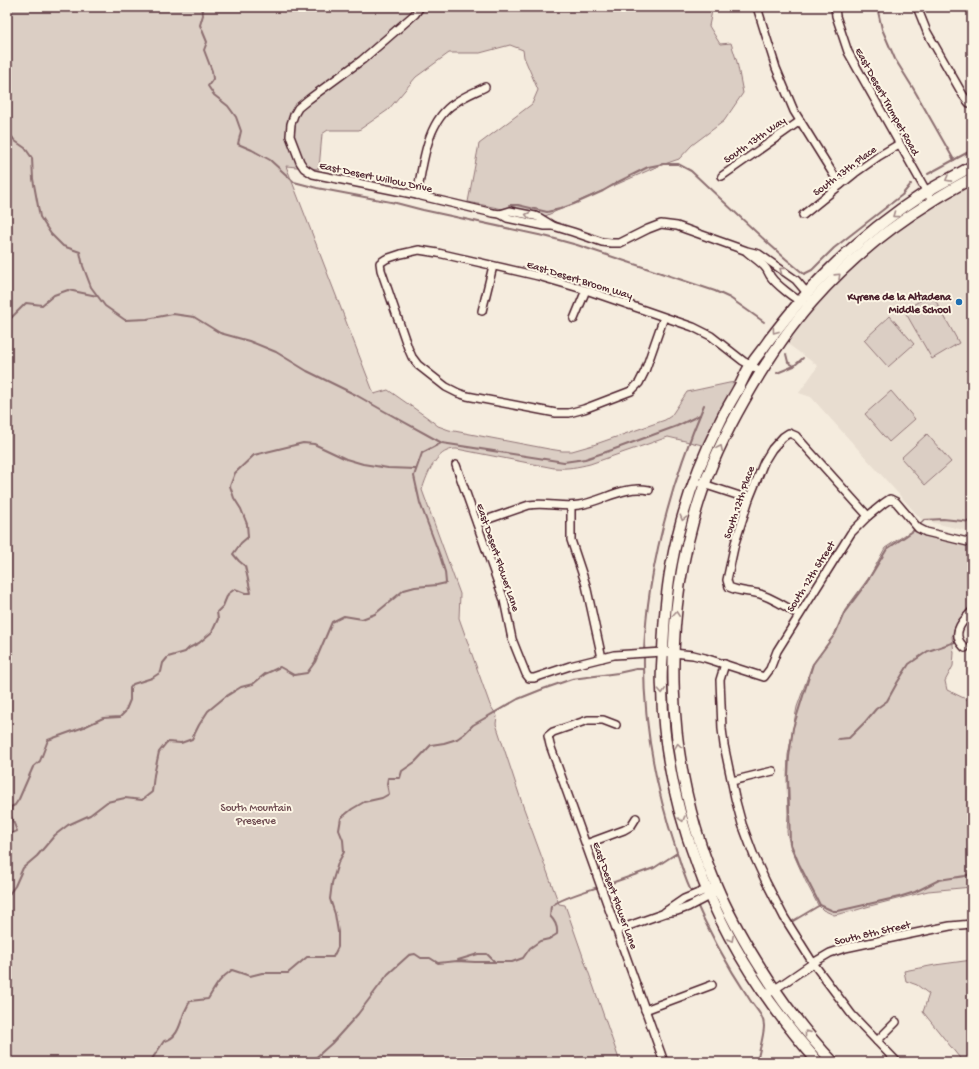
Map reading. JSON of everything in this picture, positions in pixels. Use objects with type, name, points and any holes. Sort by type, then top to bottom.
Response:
[{"type":"street","name":"East Desert Willow Drive","points":[[420,7],[415,14],[362,60],[298,108],[291,124],[290,136],[300,162],[304,168],[313,174],[417,195],[500,214],[507,218],[545,226],[553,226],[611,244],[620,243],[661,221],[747,252],[759,254],[796,280],[803,297]]},
{"type":"street","points":[[757,7],[776,68],[794,111],[840,185]]},
{"type":"street","name":"East Desert Trumpet Road","points":[[835,7],[836,16],[848,52],[932,201]]},
{"type":"street","points":[[917,7],[927,32],[963,95],[971,102]]},
{"type":"street","points":[[417,195],[428,140],[434,127],[443,113],[454,103],[485,87]]},
{"type":"street","name":"South 13th Way","points":[[722,176],[800,121]]},
{"type":"street","name":"South 13th Place","points":[[803,215],[879,156],[899,144]]},
{"type":"street","points":[[818,1062],[801,1043],[765,996],[735,946],[697,866],[680,813],[664,722],[662,688],[665,613],[672,566],[680,529],[694,481],[719,422],[750,366],[785,318],[830,268],[853,247],[926,192],[972,166]]},
{"type":"street","points":[[833,1062],[809,1035],[774,989],[745,943],[710,893],[680,761],[675,719],[673,653],[677,604],[683,565],[705,484],[730,425],[761,371],[787,334],[811,304],[838,275],[861,254],[886,233],[932,201],[972,178]]},
{"type":"street","name":"East Desert Broom Way","points":[[664,317],[645,371],[639,383],[631,391],[584,409],[556,413],[458,393],[418,365],[408,348],[381,270],[380,263],[400,254],[419,250],[538,276],[586,290],[693,327],[710,336],[750,366],[761,371]]},
{"type":"street","name":"East Desert Willow Drive","points":[[747,252],[763,265],[771,277],[785,291],[803,297],[811,304]]},
{"type":"street","points":[[482,311],[493,266]]},
{"type":"street","points":[[574,319],[586,290]]},
{"type":"street","name":"South 12th Place","points":[[799,615],[777,602],[759,594],[735,590],[729,587],[727,580],[737,536],[748,499],[764,462],[772,449],[789,433],[796,436],[868,516]]},
{"type":"street","name":"East Desert Flower Lane","points":[[456,465],[504,600],[512,639],[529,678],[534,678],[570,666],[602,658]]},
{"type":"street","points":[[694,481],[748,499]]},
{"type":"street","points":[[477,523],[529,505],[571,506],[586,504],[633,489],[649,490]]},
{"type":"street","name":"South 12th Street","points":[[724,664],[764,677],[770,669],[777,651],[844,542],[868,516],[890,499],[896,502],[918,528],[926,532],[972,543]]},
{"type":"street","points":[[571,506],[571,540],[586,585],[602,658],[614,655],[663,652],[693,655],[724,664],[720,680],[724,745],[742,824],[754,856],[784,918],[813,963],[852,1015],[897,1062]]},
{"type":"street","points":[[965,648],[959,640],[958,633],[962,623],[972,611]]},
{"type":"street","name":"East Desert Flower Lane","points":[[616,726],[603,720],[588,720],[553,732],[548,736],[664,1062]]},
{"type":"street","points":[[670,762],[680,761]]},
{"type":"street","points":[[732,780],[773,771]]},
{"type":"street","points":[[586,844],[624,830],[631,826],[636,818]]},
{"type":"street","points":[[617,930],[665,913],[677,911],[696,894],[710,893]]},
{"type":"street","points":[[684,904],[710,893]]},
{"type":"street","name":"South 8th Street","points":[[765,996],[830,953],[845,948],[942,927],[972,924]]},
{"type":"street","points":[[645,1010],[712,985]]},
{"type":"street","points":[[877,1041],[896,1022]]},
{"type":"shaded area","points":[[972,181],[972,532],[922,520],[811,397],[799,393],[818,366],[785,342],[806,315],[828,291],[868,254],[912,219]]},
{"type":"green space","name":"South Mountain Preserve","points":[[7,7],[711,7],[712,11],[709,26],[720,44],[731,43],[737,62],[743,93],[724,121],[692,145],[679,159],[656,167],[543,217],[468,202],[479,144],[532,104],[538,90],[524,57],[523,50],[510,45],[480,53],[449,53],[416,77],[388,110],[359,130],[328,130],[322,134],[319,169],[286,166],[374,394],[388,390],[438,426],[449,430],[549,449],[572,451],[665,420],[671,416],[687,392],[729,383],[747,381],[734,403],[715,448],[668,437],[590,464],[563,468],[554,468],[452,449],[442,454],[434,462],[422,490],[460,594],[459,618],[490,705],[497,716],[496,724],[523,806],[559,904],[565,905],[620,1062],[7,1062]]},
{"type":"green space","points":[[932,294],[959,343],[932,359],[904,310]]},
{"type":"green space","points":[[890,316],[914,344],[888,367],[864,340]]},
{"type":"green space","points":[[891,391],[915,419],[889,442],[865,414]]},
{"type":"green space","points":[[927,434],[951,462],[925,485],[901,458]]},
{"type":"green space","points":[[918,528],[972,543],[972,611],[952,636],[954,653],[953,666],[945,681],[947,690],[970,701],[972,659],[972,887],[928,891],[834,915],[823,910],[818,905],[790,846],[787,832],[788,755],[797,707],[812,665],[837,631],[845,610],[870,576],[885,548]]},
{"type":"green space","points":[[972,960],[972,1062],[963,1062],[923,1012],[929,994],[917,985],[906,981],[904,971]]},
{"type":"waterway","points":[[202,7],[203,15],[200,25],[207,42],[204,50],[212,71],[213,79],[208,86],[214,95],[228,106],[236,117],[241,131],[238,144],[270,160],[294,182],[317,188],[396,203],[548,237],[577,245],[715,291],[730,298],[764,322]]},
{"type":"waterway","points":[[877,7],[882,29],[895,59],[954,160]]},
{"type":"waterway","points":[[7,130],[15,141],[25,148],[32,158],[33,179],[40,217],[51,234],[63,246],[80,252],[83,266],[91,287],[105,306],[125,320],[147,319],[173,314],[194,317],[220,333],[249,341],[276,352],[307,371],[356,395],[442,443],[564,462],[585,459],[612,450],[677,426],[700,415]]},
{"type":"waterway","points":[[928,174],[972,150]]},
{"type":"waterway","points":[[509,205],[518,205],[547,212],[560,209],[603,191],[648,167],[663,164],[678,164],[691,171],[769,244],[804,274],[812,270],[834,248],[902,195],[911,184]]},
{"type":"waterway","points":[[7,322],[26,303],[42,305],[54,295],[68,290],[97,296]]},
{"type":"waterway","points":[[786,354],[788,362],[794,366]]},
{"type":"waterway","points":[[777,373],[794,366],[803,358]]},
{"type":"waterway","points":[[644,651],[649,598],[659,543],[671,496],[686,450],[704,405]]},
{"type":"waterway","points":[[7,838],[10,834],[17,831],[11,816],[11,807],[15,805],[19,799],[33,767],[40,761],[48,740],[84,727],[103,718],[120,717],[125,712],[130,700],[130,688],[133,684],[152,678],[161,672],[163,663],[168,657],[185,652],[212,632],[218,619],[217,612],[223,606],[228,594],[235,589],[245,593],[251,593],[245,566],[233,554],[241,543],[248,537],[247,524],[241,509],[234,498],[230,486],[235,473],[254,455],[303,443],[314,444],[346,459],[363,464],[388,468],[416,469]]},
{"type":"waterway","points":[[7,897],[15,886],[23,868],[37,856],[55,835],[68,825],[90,815],[107,802],[125,798],[142,800],[152,792],[159,752],[167,742],[181,743],[192,739],[208,711],[225,697],[241,687],[253,684],[265,674],[280,667],[294,675],[307,673],[315,662],[332,622],[344,616],[362,619],[375,614],[404,590],[446,583],[445,572],[420,503],[414,476],[422,453],[441,443]]},
{"type":"waterway","points":[[919,525],[924,520],[943,519],[972,522]]},
{"type":"waterway","points":[[793,921],[820,905],[799,864],[790,842],[788,776],[793,728],[813,664],[835,634],[844,613],[865,585],[887,549],[916,529]]},
{"type":"waterway","points":[[838,739],[849,738],[876,709],[887,701],[909,664],[928,651],[958,641]]},
{"type":"waterway","points":[[964,643],[972,647]]},
{"type":"waterway","points":[[644,655],[644,680],[648,729],[656,778],[662,802],[686,879],[696,903],[717,946],[763,1019],[764,1030],[757,1062]]},
{"type":"waterway","points":[[150,1062],[164,1041],[168,1040],[175,1034],[190,1001],[208,999],[216,986],[232,970],[250,976],[262,973],[288,973],[307,957],[333,957],[338,947],[338,932],[335,914],[330,899],[332,883],[338,863],[344,852],[343,840],[339,830],[341,818],[364,802],[382,798],[389,794],[387,784],[388,778],[400,778],[402,771],[415,762],[431,745],[457,739],[473,725],[518,699],[572,679],[644,669]]},
{"type":"waterway","points":[[603,886],[654,868],[677,853]]},
{"type":"waterway","points":[[820,905],[833,911],[838,911],[899,897],[915,892],[939,880],[965,876],[972,873]]},
{"type":"waterway","points":[[311,1062],[332,1043],[358,1014],[388,974],[409,955],[415,954],[421,958],[430,958],[438,963],[457,961],[512,962],[523,958],[530,948],[540,941],[549,939],[557,934],[556,924],[550,916],[551,907],[554,904],[566,898],[598,887]]},
{"type":"waterway","points":[[458,960],[478,954],[487,954],[495,962]]},
{"type":"place","name":"Kyrene de la Altadena Middle School","points":[[959,302]]}]
